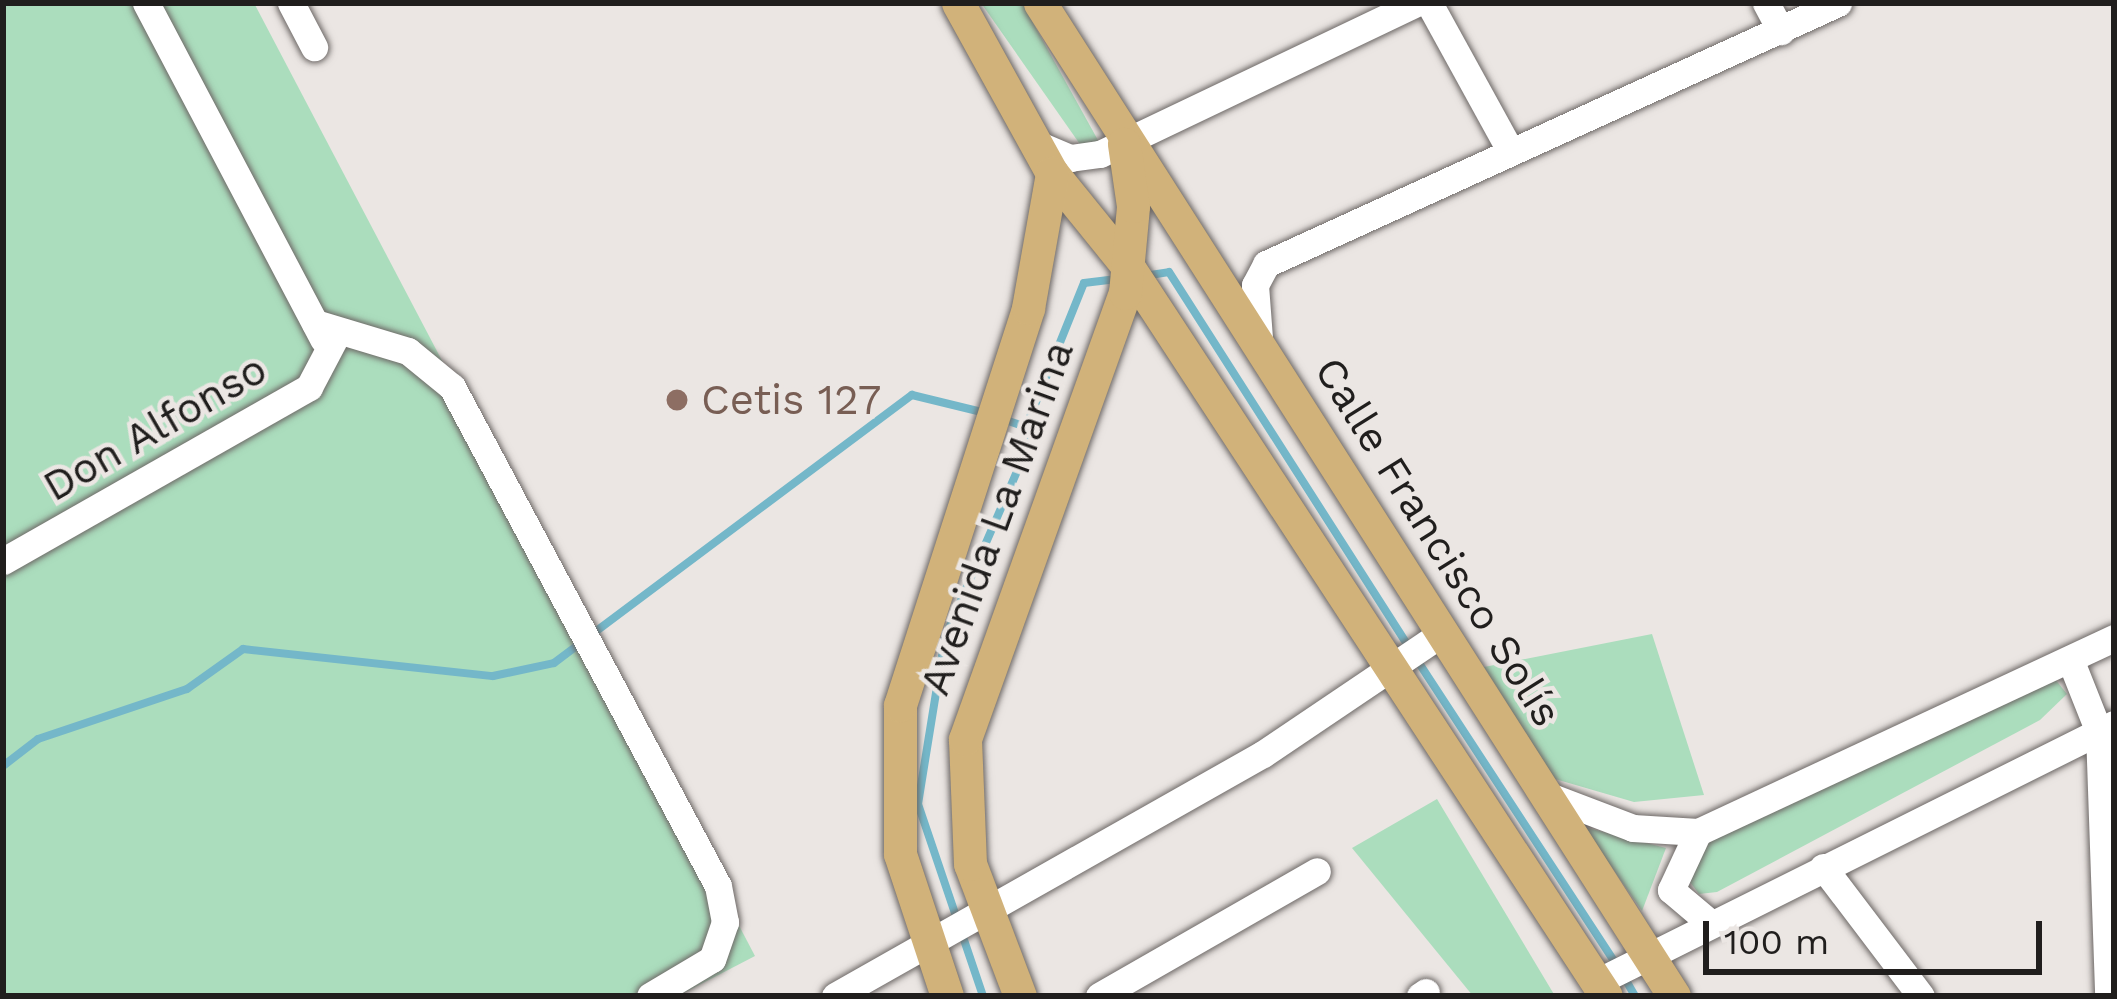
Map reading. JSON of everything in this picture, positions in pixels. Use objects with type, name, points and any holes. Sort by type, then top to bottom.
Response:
[{"type":"main road","points":[[958,3],[1045,159],[1135,276],[1602,989]]},
{"type":"main road","name":"Calle Francisco Solís","points":[[1051,6],[1123,136],[1250,325],[1444,632],[1538,792],[1674,996]]},
{"type":"main road","name":"Avenida La Marina","points":[[1020,996],[964,827],[965,740],[1135,276],[1123,136]]},
{"type":"main road","name":"Avenida La Marina","points":[[947,996],[900,854],[900,705],[1028,308],[1045,159]]},
{"type":"street","points":[[146,3],[328,336],[412,372],[460,411],[697,857],[710,922],[661,990]]},
{"type":"street","points":[[291,3],[314,47]]},
{"type":"street","points":[[1045,159],[1084,159],[1123,136],[1417,3]]},
{"type":"street","points":[[1429,3],[1507,145]]},
{"type":"street","points":[[1766,3],[1781,31]]},
{"type":"street","points":[[1250,325],[1255,285],[1266,264],[1507,145],[1838,3]]},
{"type":"street","name":"Don Alfonso","points":[[3,561],[248,427],[316,381],[328,336]]},
{"type":"street","points":[[835,996],[1263,754],[1444,632]]},
{"type":"street","points":[[1538,792],[1633,828],[1698,832],[2114,638]]},
{"type":"street","points":[[2070,659],[2106,728],[2108,996]]},
{"type":"street","points":[[1602,989],[1710,922],[2106,728]]},
{"type":"street","points":[[1698,832],[1671,890],[1710,922]]},
{"type":"street","points":[[1823,867],[1922,996]]},
{"type":"street","points":[[1099,996],[1316,871]]},
{"type":"green space","points":[[3,3],[254,3],[755,956],[678,996],[3,996]]},
{"type":"green space","points":[[981,3],[1022,3],[1099,142],[1084,150]]},
{"type":"green space","points":[[1652,634],[1704,795],[1634,802],[1555,779],[1484,667]]},
{"type":"green space","points":[[2051,674],[2067,694],[2040,720],[1717,892],[1699,894],[1687,878],[1708,836]]},
{"type":"green space","points":[[1437,799],[1555,996],[1473,996],[1352,848]]},
{"type":"green space","points":[[1584,827],[1666,848],[1642,911]]},
{"type":"waterway","points":[[1144,276],[1169,272],[1409,648]]},
{"type":"waterway","points":[[1026,427],[1084,283],[1117,279]]},
{"type":"waterway","points":[[591,635],[912,395],[986,413]]},
{"type":"waterway","points":[[983,996],[918,804],[945,637],[1027,448],[1026,427],[1000,418]]},
{"type":"waterway","points":[[3,766],[38,739],[187,689],[243,649],[493,676],[554,663],[579,644]]},
{"type":"waterway","points":[[1417,660],[1616,964]]},
{"type":"waterway","points":[[1624,977],[1635,996]]},
{"type":"place","name":"Cetis 127","points":[[677,400]]}]
